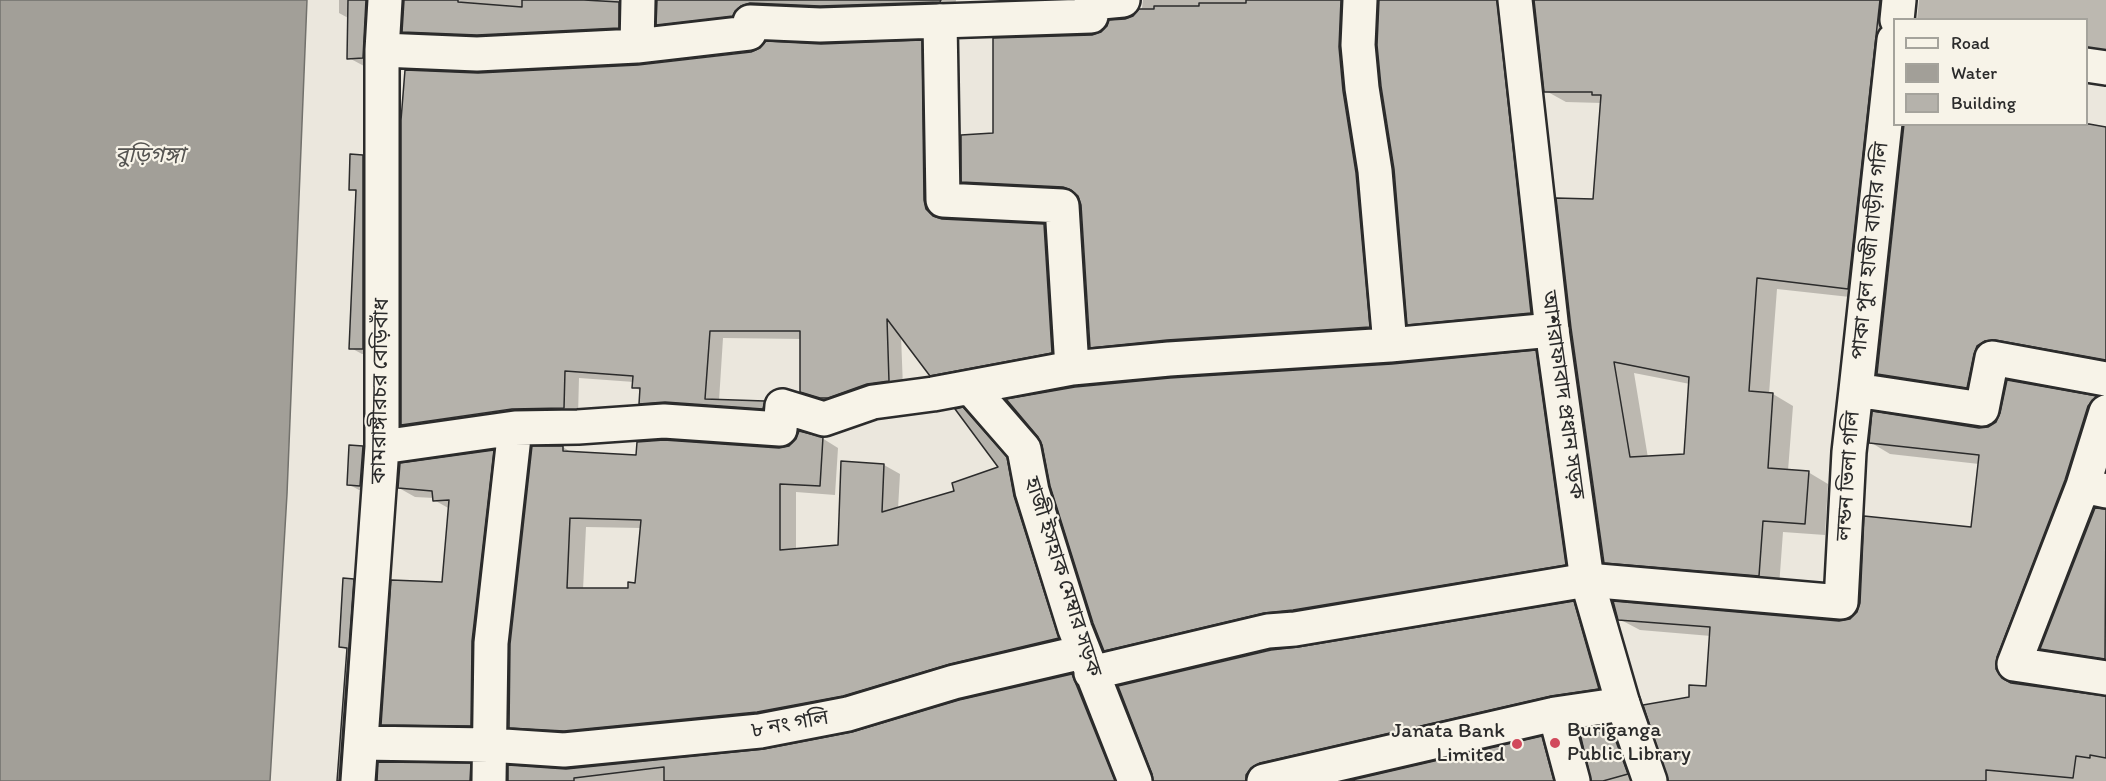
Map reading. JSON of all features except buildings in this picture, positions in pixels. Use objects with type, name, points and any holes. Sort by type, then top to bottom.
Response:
[{"type":"street","name":"কামরাঙ্গীরচর বেড়িবাঁধ","points":[[358,781],[382,447],[381,50],[385,0]]},
{"type":"street","points":[[637,46],[638,0]]},
{"type":"street","points":[[381,50],[477,54],[637,46],[749,33],[750,22],[820,25],[1091,16],[1091,3],[1123,0]]},
{"type":"street","points":[[1360,0],[1359,56],[1375,171],[1390,345]]},
{"type":"street","name":"আশরাফাবাদ প্রধান সড়ক","points":[[1515,0],[1552,330],[1587,580],[1623,704],[1650,781]]},
{"type":"street","points":[[1897,18],[1899,0]]},
{"type":"street","points":[[940,21],[943,200],[1062,206],[1072,368]]},
{"type":"street","name":"পাকা পুল হাজী বাড়ীর গলি","points":[[1856,390],[1893,49]]},
{"type":"street","points":[[2088,65],[2106,68]]},
{"type":"street","points":[[382,447],[515,428],[578,427],[664,421],[780,429],[782,406],[825,418],[873,402],[1072,368],[1390,345],[1552,330]]},
{"type":"street","name":"লন্ডন ভিলা গলি","points":[[1587,580],[1841,602],[1849,452],[1856,390],[1982,409],[1992,358],[2106,379]]},
{"type":"street","name":"হাজী ইসহাক মেম্বার সড়ক","points":[[970,387],[1024,449],[1032,491],[1087,662],[1135,781]]},
{"type":"street","points":[[2106,412],[2095,489],[2014,664],[2106,678]]},
{"type":"street","points":[[489,781],[491,643],[515,428]]},
{"type":"street","name":"৮ নং গলি","points":[[361,743],[489,745],[564,750],[760,731],[848,714],[954,682],[1087,662],[1203,648],[1268,631],[1295,629],[1587,580]]},
{"type":"street","points":[[1264,781],[1555,714],[1623,704]]},
{"type":"street","points":[[1555,714],[1573,781]]},
{"type":"water","name":"বুড়িগঙ্গা","points":[[0,0],[307,0],[287,494],[270,781],[0,781]]},
{"type":"place","name":"Buriganga Public Library","points":[[1555,743]]},
{"type":"place","name":"Janata Bank Limited","points":[[1517,744]]}]
